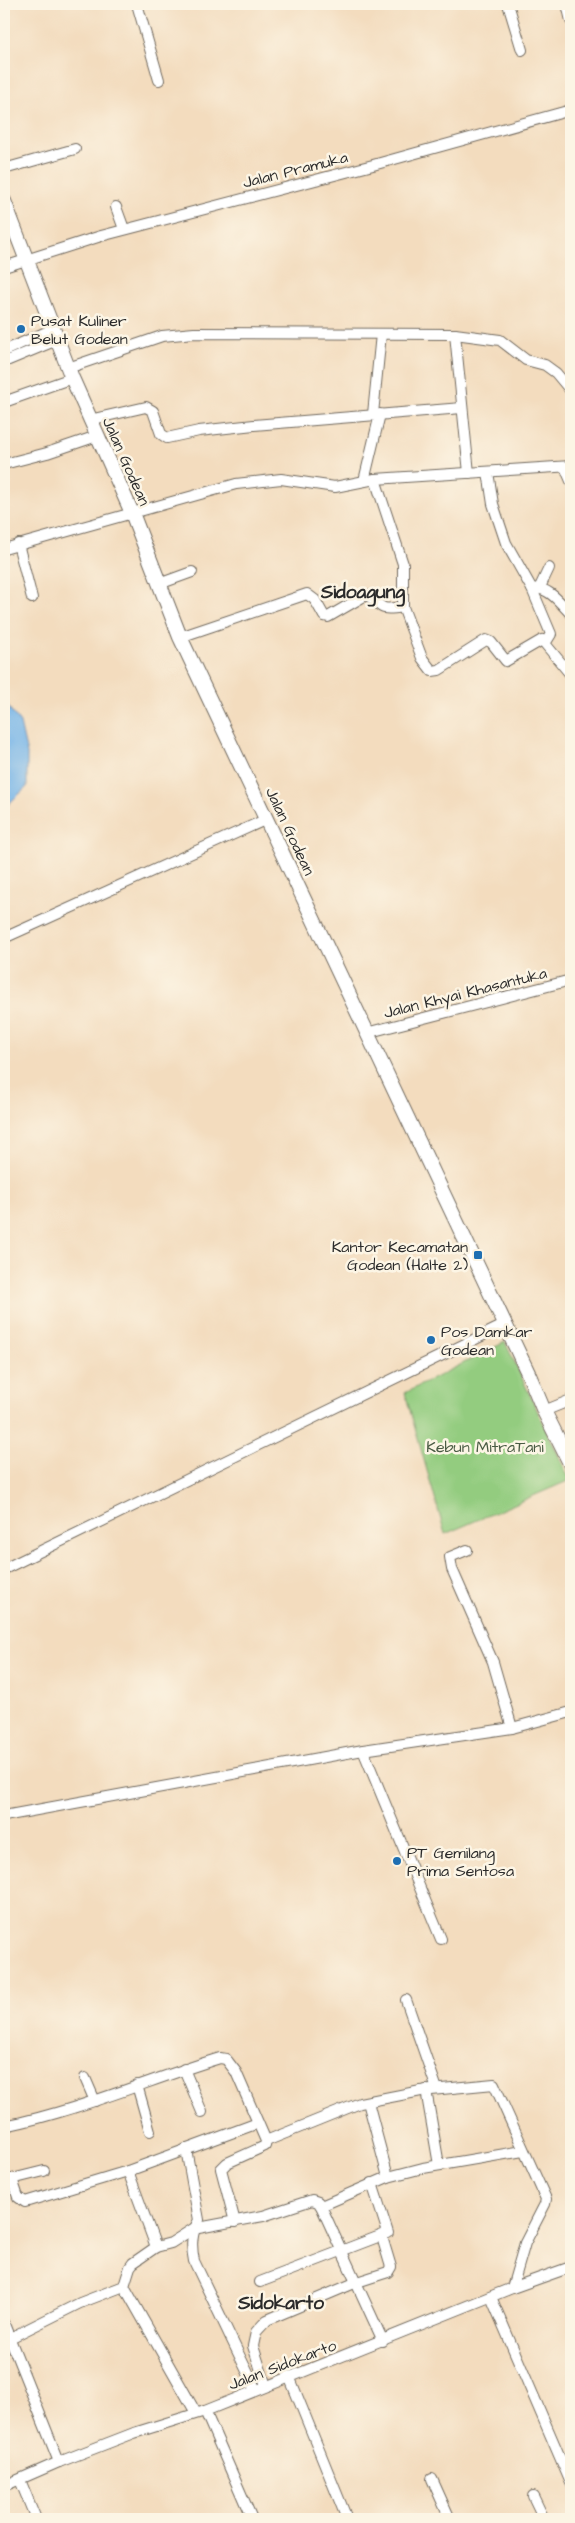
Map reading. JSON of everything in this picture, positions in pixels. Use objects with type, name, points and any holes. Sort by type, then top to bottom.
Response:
[{"type":"main road","name":"Jalan Godean","points":[[4,201],[70,373],[89,420],[132,513],[180,637],[571,1465]]},
{"type":"street","points":[[137,4],[159,80]]},
{"type":"street","points":[[508,4],[522,50]]},
{"type":"street","points":[[567,4],[571,21]]},
{"type":"street","name":"Jalan Pramuka","points":[[4,267],[26,258],[124,229],[373,165],[571,110]]},
{"type":"street","points":[[4,169],[75,149]]},
{"type":"street","points":[[116,207],[124,229]]},
{"type":"street","points":[[4,402],[162,336],[194,333],[455,334],[500,340],[526,360],[545,365],[556,373],[571,390]]},
{"type":"street","points":[[364,481],[376,414],[381,334]]},
{"type":"street","points":[[455,334],[469,473]]},
{"type":"street","points":[[4,351],[55,335]]},
{"type":"street","points":[[4,362],[55,335]]},
{"type":"street","points":[[89,420],[146,407],[153,411],[161,434],[168,438],[199,430],[462,408]]},
{"type":"street","points":[[4,464],[47,453],[97,436]]},
{"type":"street","points":[[4,548],[236,484],[282,479],[335,486],[375,479],[568,467],[571,481]]},
{"type":"street","points":[[488,472],[493,504],[506,543],[536,588],[551,634],[546,642]]},
{"type":"street","points":[[375,479],[403,564],[403,607],[422,658],[432,671],[439,670],[486,640],[491,642],[506,660],[540,640],[546,642],[571,675]]},
{"type":"street","points":[[18,544],[32,598]]},
{"type":"street","points":[[536,588],[550,568]]},
{"type":"street","points":[[160,584],[192,572]]},
{"type":"street","points":[[536,588],[547,591],[571,614]]},
{"type":"street","points":[[180,637],[306,594],[315,600],[324,616],[328,616],[366,595],[379,607],[391,609],[403,607]]},
{"type":"street","points":[[4,938],[266,819]]},
{"type":"street","name":"Jalan Khyai Khasantuka","points":[[366,1033],[571,980]]},
{"type":"street","points":[[4,1569],[504,1325]]},
{"type":"street","points":[[544,1411],[571,1400]]},
{"type":"street","points":[[467,1550],[450,1557],[452,1569],[493,1662],[512,1728]]},
{"type":"street","points":[[4,1816],[363,1750],[512,1728],[571,1712]]},
{"type":"street","points":[[363,1750],[441,1939]]},
{"type":"street","points":[[406,2000],[437,2089]]},
{"type":"street","points":[[4,2126],[46,2117],[220,2058],[230,2062],[266,2141],[265,2146],[226,2163],[221,2169],[235,2222]]},
{"type":"street","points":[[184,2069],[202,2112]]},
{"type":"street","points":[[85,2078],[95,2101]]},
{"type":"street","points":[[266,2141],[368,2102],[426,2090],[494,2084],[546,2198],[545,2204],[525,2243],[512,2288]]},
{"type":"street","points":[[138,2085],[150,2131]]},
{"type":"street","points":[[426,2090],[439,2165]]},
{"type":"street","points":[[368,2102],[388,2177]]},
{"type":"street","points":[[44,2171],[8,2179],[18,2197],[25,2202],[128,2171],[258,2123]]},
{"type":"street","points":[[186,2150],[198,2220],[193,2229],[194,2261],[261,2388]]},
{"type":"street","points":[[321,2206],[388,2177],[439,2165],[523,2151]]},
{"type":"street","points":[[128,2171],[156,2247]]},
{"type":"street","points":[[260,2282],[342,2250],[382,2237],[388,2233],[388,2228],[372,2184]]},
{"type":"street","points":[[252,2519],[201,2412],[124,2286],[130,2267],[156,2247],[171,2243],[193,2229],[263,2216],[312,2200],[318,2202],[321,2206],[383,2341]]},
{"type":"street","points":[[261,2388],[253,2346],[256,2332],[267,2320],[390,2270],[382,2237]]},
{"type":"street","name":"Jalan Sidokarto","points":[[4,2486],[59,2462],[201,2412],[512,2288],[571,2267]]},
{"type":"street","points":[[7,2339],[80,2303],[124,2286]]},
{"type":"street","points":[[491,2297],[571,2483]]},
{"type":"street","points":[[4,2324],[7,2339],[59,2462]]},
{"type":"street","points":[[289,2376],[347,2519]]},
{"type":"street","points":[[432,2479],[450,2519]]},
{"type":"street","points":[[20,2480],[36,2519]]},
{"type":"street","points":[[533,2496],[544,2519]]},
{"type":"green space","name":"Kebun MitraTani","points":[[505,1342],[570,1480],[445,1534],[405,1393]]},
{"type":"water","points":[[4,701],[20,723],[27,754],[27,787],[4,808]]},
{"type":"place","name":"Pusat Kuliner Belut Godean","points":[[21,329]]},
{"type":"place","name":"Kantor Kecamatan Godean (Halte 2)","points":[[478,1255]]},
{"type":"place","name":"Pos Damkar Godean","points":[[431,1340]]},
{"type":"place","name":"PT Gemilang Prima Sentosa","points":[[397,1861]]},
{"type":"district","name":"Sidoagung","points":[[363,591]]},
{"type":"district","name":"Sidokarto","points":[[281,2302]]}]
